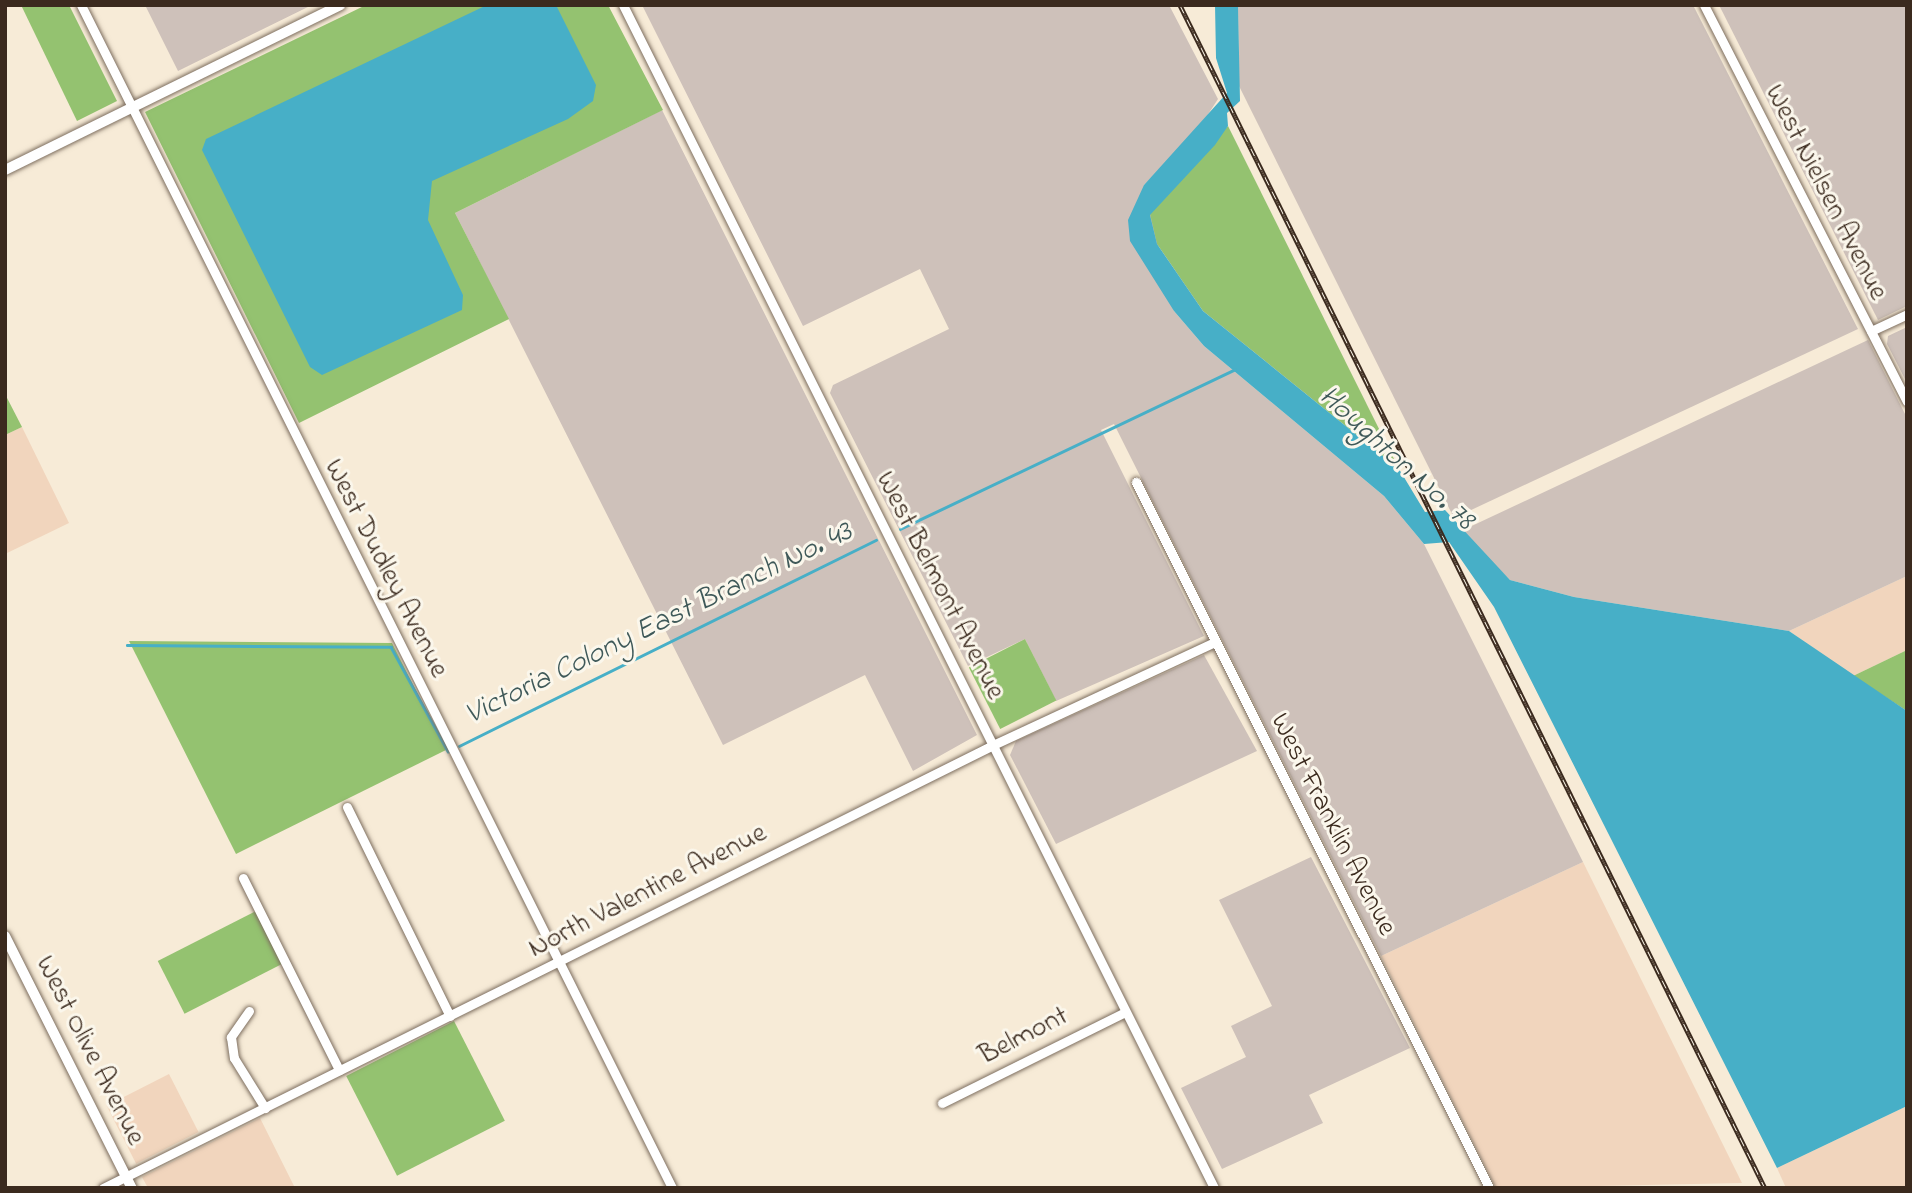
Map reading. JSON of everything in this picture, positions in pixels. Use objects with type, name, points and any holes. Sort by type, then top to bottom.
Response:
[{"type":"main road","points":[[5,170],[341,5]]},
{"type":"main road","name":"West Olive Avenue","points":[[5,936],[132,1188]]},
{"type":"street","name":"West Dudley Avenue","points":[[81,5],[672,1188]]},
{"type":"street","name":"West Belmont Avenue","points":[[624,5],[1214,1188]]},
{"type":"street","name":"West Nielsen Avenue","points":[[1704,5],[1907,401]]},
{"type":"street","points":[[1871,331],[1907,314]]},
{"type":"street","name":"West Franklin Avenue","points":[[1136,482],[1489,1188]]},
{"type":"street","name":"North Valentine Avenue","points":[[103,1188],[993,745],[1215,642]]},
{"type":"street","points":[[347,807],[450,1016]]},
{"type":"street","points":[[243,878],[340,1070]]},
{"type":"street","points":[[249,1011],[231,1037],[234,1058],[265,1108]]},
{"type":"street","name":"Belmont","points":[[942,1103],[1125,1012]]},
{"type":"shaded area","points":[[145,5],[312,5],[178,71]]},
{"type":"shaded area","points":[[642,5],[1169,5],[1218,99],[1192,139],[1144,185],[1174,311],[1204,346],[1384,496],[1424,544],[1583,862],[1381,956],[1114,424],[1101,430],[1204,636],[1056,701],[1025,639],[968,666],[830,393],[833,385],[949,329],[920,269],[803,326]]},
{"type":"shaded area","points":[[1238,5],[1693,5],[1858,329],[1454,518],[1239,86]]},
{"type":"shaded area","points":[[1719,5],[1907,5],[1907,306],[1878,320]]},
{"type":"shaded area","points":[[662,110],[977,735],[913,771],[865,675],[723,745],[455,213]]},
{"type":"shaded area","points":[[1907,327],[1907,383],[1887,344],[1888,336]]},
{"type":"shaded area","points":[[1868,340],[1907,418],[1907,576],[1789,631],[1574,597],[1510,580],[1461,531]]},
{"type":"shaded area","points":[[22,427],[69,523],[5,554],[5,435]]},
{"type":"shaded area","points":[[1907,576],[1907,650],[1853,676],[1789,631]]},
{"type":"shaded area","points":[[1204,655],[1257,751],[1056,844],[1010,755],[1016,741]]},
{"type":"shaded area","points":[[1311,857],[1410,1048],[1309,1095],[1323,1123],[1222,1169],[1181,1088],[1246,1057],[1231,1026],[1272,1006],[1219,900]]},
{"type":"shaded area","points":[[1583,862],[1742,1183],[1496,1188],[1381,956]]},
{"type":"shaded area","points":[[169,1074],[199,1132],[136,1164],[107,1106]]},
{"type":"shaded area","points":[[1907,1106],[1907,1188],[1786,1188],[1777,1168]]},
{"type":"shaded area","points":[[260,1118],[295,1188],[148,1188],[142,1177]]},
{"type":"green space","points":[[21,5],[69,5],[117,101],[77,121]]},
{"type":"green space","points":[[366,5],[608,5],[663,110],[455,213],[509,319],[299,423],[145,112]]},
{"type":"green space","points":[[1228,126],[1399,469],[1203,311],[1157,244],[1150,214]]},
{"type":"green space","points":[[5,394],[22,427],[5,435]]},
{"type":"green space","points":[[1025,639],[1056,700],[1000,729],[969,668]]},
{"type":"green space","points":[[129,641],[392,643],[446,750],[236,854]]},
{"type":"green space","points":[[1907,650],[1907,711],[1853,676]]},
{"type":"green space","points":[[262,908],[289,961],[185,1014],[158,961]]},
{"type":"green space","points":[[454,1021],[505,1121],[397,1176],[346,1076]]},
{"type":"water","points":[[487,5],[556,5],[596,85],[593,101],[568,119],[432,181],[428,220],[463,295],[462,310],[322,375],[310,367],[202,150],[206,139]]},
{"type":"water","points":[[1215,5],[1238,5],[1240,101],[1227,113],[1228,126],[1215,145],[1150,215],[1157,244],[1203,311],[1399,469],[1425,512],[1445,510],[1510,580],[1574,597],[1789,631],[1907,711],[1907,1106],[1777,1168],[1494,607],[1449,542],[1424,544],[1384,496],[1204,346],[1174,311],[1130,241],[1128,220],[1144,185],[1227,93],[1216,58]]},
{"type":"waterway","name":"Victoria Colony East Branch No. 43","points":[[900,529],[1235,369]]},
{"type":"waterway","name":"Victoria Colony East Branch No. 43","points":[[459,746],[876,540]]},
{"type":"waterway","name":"Victoria Colony East Branch No. 43","points":[[127,645],[391,647],[448,751]]},
{"type":"railway","points":[[1180,5],[1765,1188]]},
{"type":"water label","name":"Houghton No. 78","points":[[1396,459]]}]
